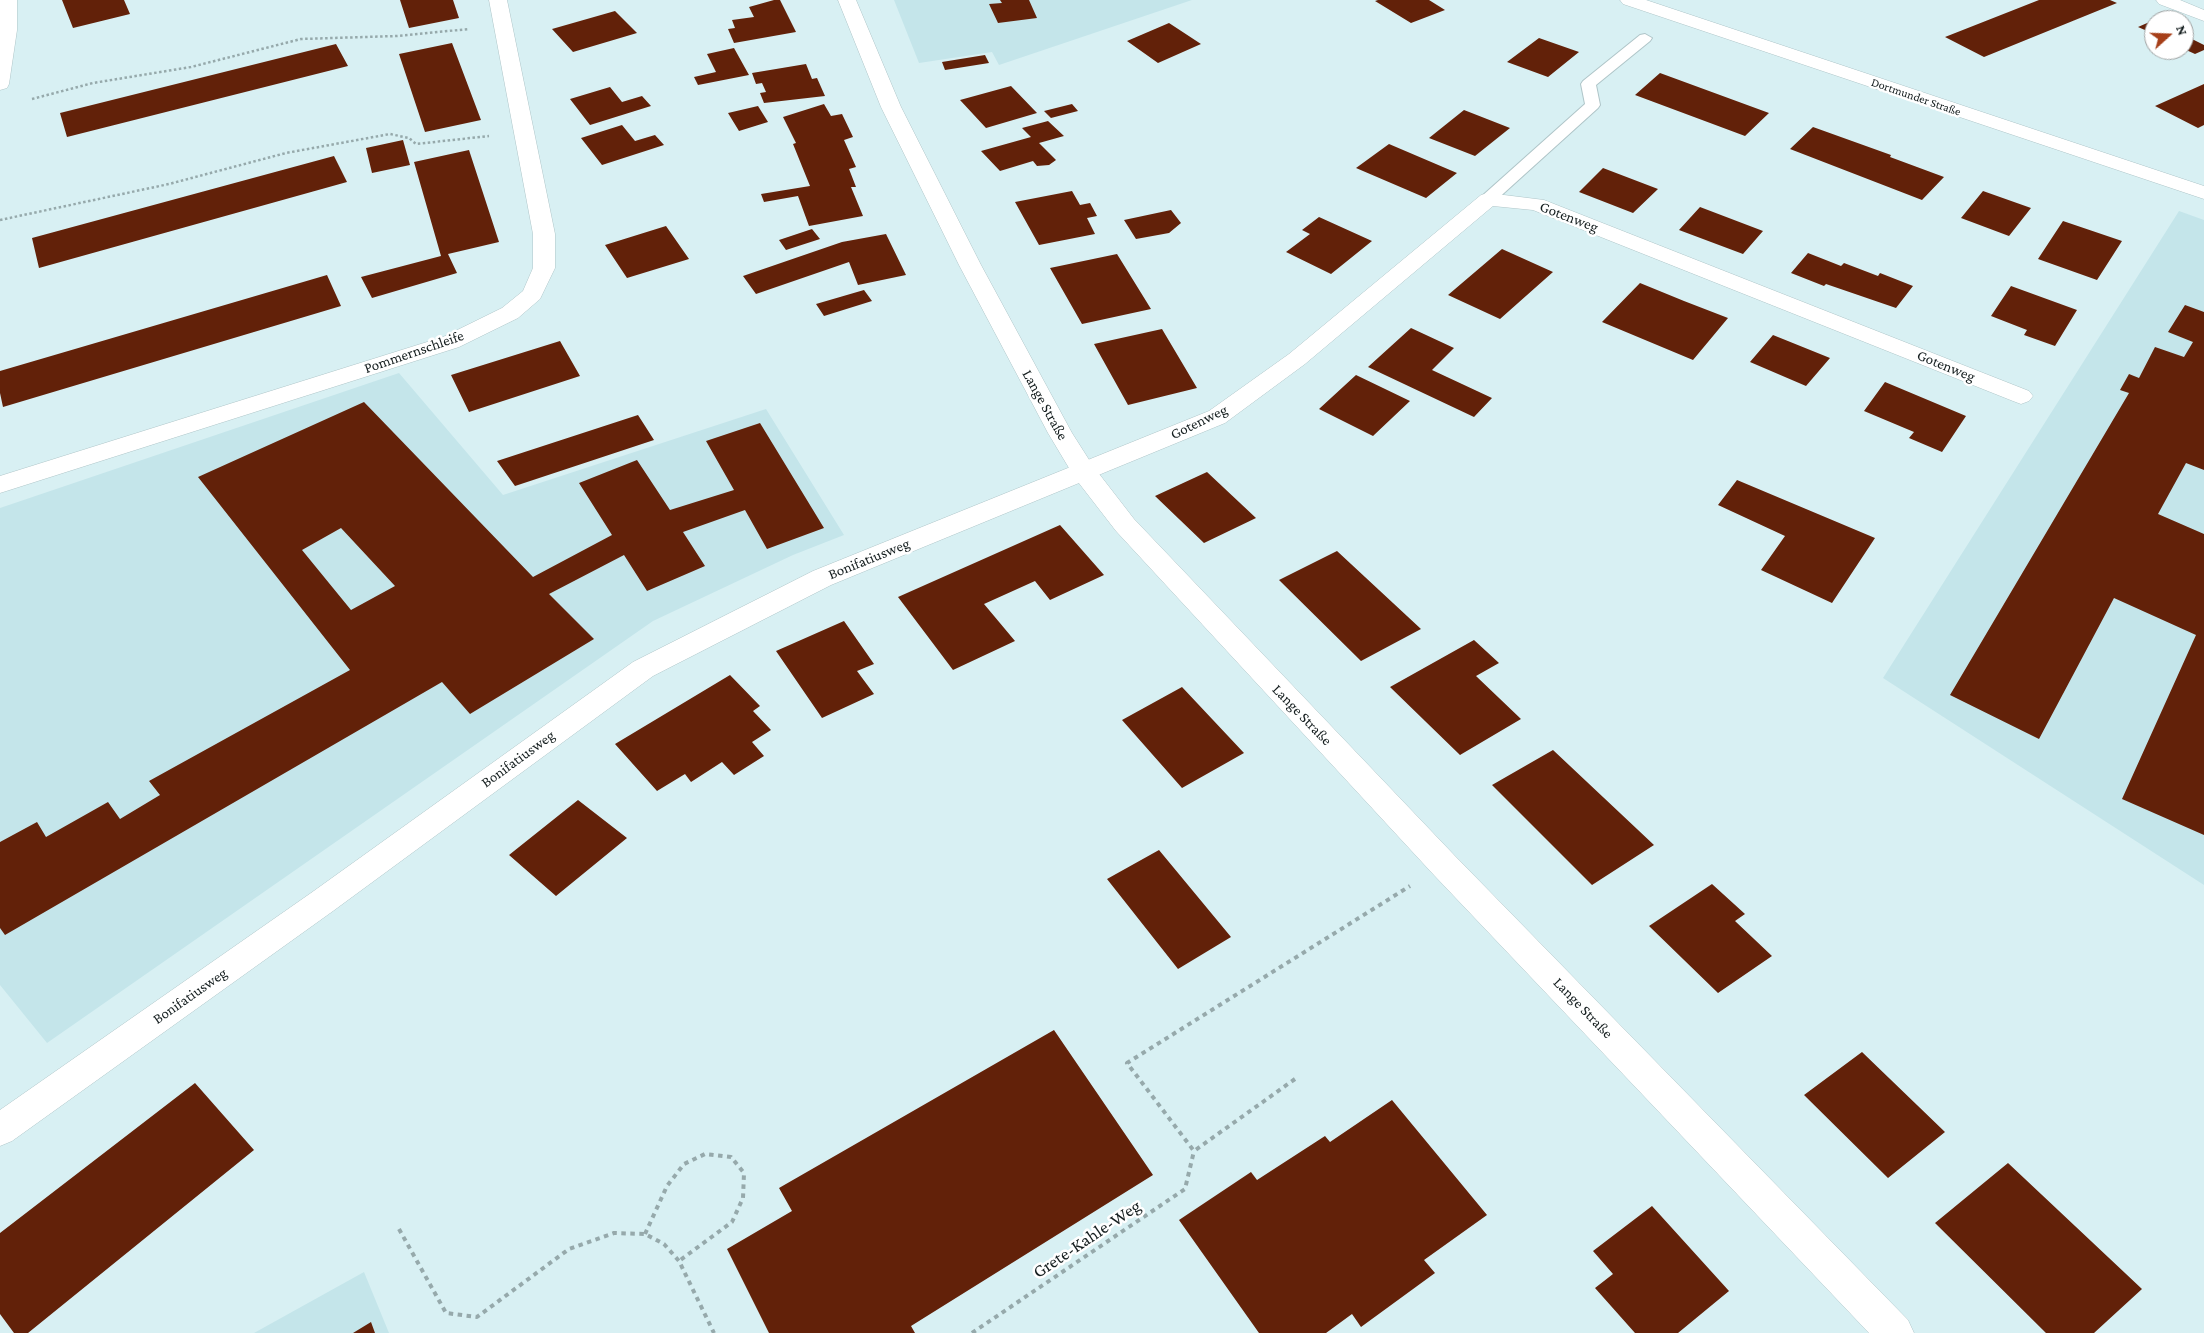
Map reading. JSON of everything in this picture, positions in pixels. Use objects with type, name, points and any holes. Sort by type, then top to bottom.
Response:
[{"type":"street","points":[[0,84],[8,30],[8,0]]},
{"type":"street","name":"Pommernschleife","points":[[0,485],[451,342],[510,313],[532,294],[544,268],[544,234],[498,0]]},
{"type":"street","name":"Lange Straße","points":[[847,0],[890,107],[956,238],[1060,433],[1084,472],[1125,525],[1196,604],[1444,865],[1895,1333]]},
{"type":"street","name":"Dortmunder Straße","points":[[1629,0],[2204,193]]},
{"type":"street","points":[[2165,0],[2204,16]]},
{"type":"street","name":"Gotenweg","points":[[1084,472],[1217,416],[1297,360],[1488,199],[1538,204],[2021,396]]},
{"type":"street","name":"Bonifatiusweg","points":[[0,1129],[322,902],[643,669],[822,578],[1084,472]]},
{"type":"lane","points":[[1488,199],[1593,105],[1588,84],[1645,38]]},
{"type":"path","points":[[28,100],[93,83],[191,67],[301,39],[397,36],[504,26]]},
{"type":"path","points":[[0,220],[169,184],[286,154],[390,134],[409,138],[416,144],[525,132]]},
{"type":"path","points":[[1295,1078],[1194,1151],[1127,1063],[1444,865]]},
{"type":"path","name":"Grete-Kahle-Weg","points":[[972,1333],[1185,1189],[1194,1151]]},
{"type":"path","points":[[645,1234],[667,1186],[684,1164],[705,1154],[732,1157],[744,1173],[743,1198],[732,1222],[679,1261]]},
{"type":"path","points":[[399,1229],[446,1312],[477,1317],[569,1249],[614,1233],[645,1234],[664,1244],[679,1261],[714,1333]]},
{"type":"shaded area","points":[[894,0],[1192,0],[999,65],[992,52],[919,63]]},
{"type":"shaded area","points":[[2179,211],[2204,220],[2204,885],[1883,678]]},
{"type":"shaded area","points":[[399,373],[503,495],[766,409],[844,535],[793,555],[653,621],[47,1043],[0,985],[0,508]]},
{"type":"shaded area","points":[[364,1272],[389,1333],[254,1333]]},
{"type":"building","points":[[62,0],[124,0],[130,14],[73,28]]},
{"type":"building","points":[[400,0],[453,0],[459,18],[409,28]]},
{"type":"building","points":[[780,0],[796,32],[734,43],[728,29],[735,28],[732,20],[754,17],[749,7]]},
{"type":"building","points":[[1000,0],[1029,0],[1037,18],[998,23],[989,4],[1002,3]]},
{"type":"building","points":[[1429,0],[1445,10],[1411,23],[1375,1]]},
{"type":"building","points":[[2039,0],[2110,0],[2117,3],[1984,57],[1945,37]]},
{"type":"building","points":[[615,11],[637,33],[573,52],[552,29]]},
{"type":"building","points":[[1169,23],[1201,44],[1158,63],[1127,41]]},
{"type":"building","points":[[2144,24],[2144,30],[2138,27]]},
{"type":"building","points":[[1539,38],[1579,52],[1548,77],[1507,62]]},
{"type":"building","points":[[2194,40],[2204,45],[2204,50],[2195,54]]},
{"type":"building","points":[[452,43],[481,120],[425,132],[399,54]]},
{"type":"building","points":[[336,44],[348,66],[67,137],[60,113]]},
{"type":"building","points":[[734,48],[749,75],[698,85],[694,77],[716,72],[707,54]]},
{"type":"building","points":[[985,55],[989,63],[945,70],[942,62]]},
{"type":"building","points":[[806,64],[812,79],[817,78],[825,96],[764,103],[760,93],[766,92],[762,83],[756,84],[752,73]]},
{"type":"building","points":[[1660,73],[1769,113],[1745,136],[1635,95]]},
{"type":"building","points":[[2204,84],[2204,125],[2198,128],[2155,106]]},
{"type":"building","points":[[1011,86],[1037,113],[986,128],[960,100]]},
{"type":"building","points":[[610,87],[622,102],[642,96],[651,106],[590,125],[570,99]]},
{"type":"building","points":[[824,104],[831,116],[842,114],[853,137],[844,140],[856,167],[849,169],[856,187],[851,187],[863,216],[809,226],[798,196],[764,202],[761,194],[810,186],[793,144],[796,143],[783,117]]},
{"type":"building","points":[[1072,104],[1078,111],[1051,118],[1044,111]]},
{"type":"building","points":[[758,106],[768,122],[739,131],[728,113]]},
{"type":"building","points":[[1464,110],[1510,128],[1475,156],[1429,138]]},
{"type":"building","points":[[1048,121],[1064,136],[1039,143],[1056,160],[1049,165],[1037,166],[1033,161],[1000,171],[981,151],[1031,137],[1022,128]]},
{"type":"building","points":[[622,125],[635,141],[655,135],[664,145],[602,165],[581,138]]},
{"type":"building","points":[[1813,127],[1891,155],[1890,157],[1944,177],[1922,200],[1790,149]]},
{"type":"building","points":[[403,140],[410,165],[372,173],[366,148]]},
{"type":"building","points":[[1389,144],[1457,173],[1426,198],[1356,168]]},
{"type":"building","points":[[469,150],[499,242],[448,254],[457,273],[372,298],[361,277],[441,256],[414,162]]},
{"type":"building","points":[[334,156],[347,182],[39,268],[32,238]]},
{"type":"building","points":[[1603,168],[1658,189],[1633,213],[1579,192]]},
{"type":"building","points":[[1072,191],[1080,205],[1090,203],[1097,216],[1087,218],[1095,234],[1039,245],[1015,202]]},
{"type":"building","points":[[1983,191],[2031,208],[2009,236],[1961,218]]},
{"type":"building","points":[[1700,207],[1763,231],[1743,254],[1679,230]]},
{"type":"building","points":[[1171,210],[1181,223],[1169,233],[1136,239],[1124,220]]},
{"type":"building","points":[[1319,217],[1372,241],[1331,274],[1286,252],[1310,234],[1302,230]]},
{"type":"building","points":[[2063,221],[2122,241],[2097,280],[2038,259]]},
{"type":"building","points":[[666,226],[689,259],[627,278],[605,245]]},
{"type":"building","points":[[812,229],[820,239],[786,250],[779,240]]},
{"type":"building","points":[[886,234],[906,275],[858,285],[849,262],[756,294],[743,276],[842,242]]},
{"type":"building","points":[[1502,249],[1553,272],[1500,319],[1448,295]]},
{"type":"building","points":[[1808,253],[1841,266],[1844,263],[1878,276],[1880,273],[1913,286],[1896,308],[1826,284],[1824,286],[1791,273]]},
{"type":"building","points":[[1117,254],[1151,309],[1082,324],[1050,268]]},
{"type":"building","points":[[327,275],[341,306],[3,407],[0,393],[0,371]]},
{"type":"building","points":[[1640,283],[1728,318],[1693,360],[1602,322]]},
{"type":"building","points":[[2011,286],[2077,310],[2055,346],[2024,335],[2027,330],[1991,316]]},
{"type":"building","points":[[864,290],[872,301],[824,316],[816,304]]},
{"type":"building","points":[[2185,305],[2204,312],[2204,470],[2186,463],[2158,514],[2204,534],[2204,835],[2122,799],[2196,635],[2114,598],[2039,739],[1950,695],[2129,393],[2120,390],[2129,374],[2139,378],[2155,347],[2184,357],[2193,342],[2168,332]]},
{"type":"building","points":[[1411,328],[1454,348],[1432,370],[1492,398],[1474,417],[1368,367]]},
{"type":"building","points":[[1162,329],[1197,388],[1128,405],[1094,344]]},
{"type":"building","points":[[1773,335],[1830,358],[1806,386],[1750,362]]},
{"type":"building","points":[[560,341],[580,376],[469,412],[451,375]]},
{"type":"building","points":[[1356,375],[1410,401],[1373,436],[1319,409]]},
{"type":"building","points":[[1885,382],[1966,416],[1942,452],[1909,438],[1914,432],[1864,411]]},
{"type":"building","points":[[364,402],[533,577],[612,535],[579,483],[637,460],[670,510],[734,490],[706,441],[760,423],[824,528],[767,549],[745,510],[683,532],[705,566],[647,591],[624,555],[549,594],[594,639],[470,714],[442,682],[5,935],[0,928],[0,842],[37,822],[46,837],[108,802],[120,819],[160,795],[149,781],[350,670],[198,477]],"holes":[[[341,528],[395,586],[351,610],[302,550]]]},
{"type":"building","points":[[638,415],[654,440],[515,486],[497,461]]},
{"type":"building","points":[[1207,472],[1256,518],[1204,543],[1155,496]]},
{"type":"building","points":[[1737,480],[1875,538],[1832,603],[1761,570],[1785,536],[1718,505]]},
{"type":"building","points":[[1060,525],[1104,575],[1050,600],[1035,581],[984,604],[1015,641],[953,670],[898,597]]},
{"type":"building","points":[[1337,551],[1421,629],[1361,661],[1279,580]]},
{"type":"building","points":[[844,621],[874,664],[857,671],[874,694],[822,718],[776,651]]},
{"type":"building","points":[[1474,640],[1499,663],[1476,676],[1521,719],[1460,755],[1390,687]]},
{"type":"building","points":[[730,675],[760,706],[753,711],[771,730],[752,742],[764,756],[734,775],[722,762],[691,782],[685,774],[657,791],[615,744]]},
{"type":"building","points":[[1182,687],[1244,753],[1182,788],[1122,720]]},
{"type":"building","points":[[1553,750],[1654,845],[1592,885],[1492,785]]},
{"type":"building","points":[[578,800],[627,838],[556,896],[509,855]]},
{"type":"building","points":[[1159,850],[1231,937],[1178,969],[1107,879]]},
{"type":"building","points":[[1712,884],[1745,914],[1735,921],[1772,956],[1718,993],[1649,926]]},
{"type":"building","points":[[1054,1030],[1153,1175],[911,1326],[915,1333],[769,1333],[727,1249],[792,1211],[779,1188]]},
{"type":"building","points":[[1862,1052],[1945,1132],[1888,1178],[1804,1095]]},
{"type":"building","points":[[195,1083],[254,1150],[28,1333],[14,1333],[0,1314],[0,1233]]},
{"type":"building","points":[[1392,1100],[1487,1215],[1424,1260],[1435,1273],[1361,1327],[1352,1314],[1326,1333],[1259,1333],[1179,1220],[1251,1172],[1257,1180],[1325,1136],[1330,1142]]},
{"type":"building","points":[[2008,1163],[2142,1289],[2094,1333],[2046,1333],[1935,1223]]},
{"type":"building","points":[[1652,1206],[1729,1291],[1678,1333],[1635,1333],[1595,1288],[1613,1274],[1593,1251]]},
{"type":"building","points":[[371,1322],[375,1333],[353,1333]]}]
